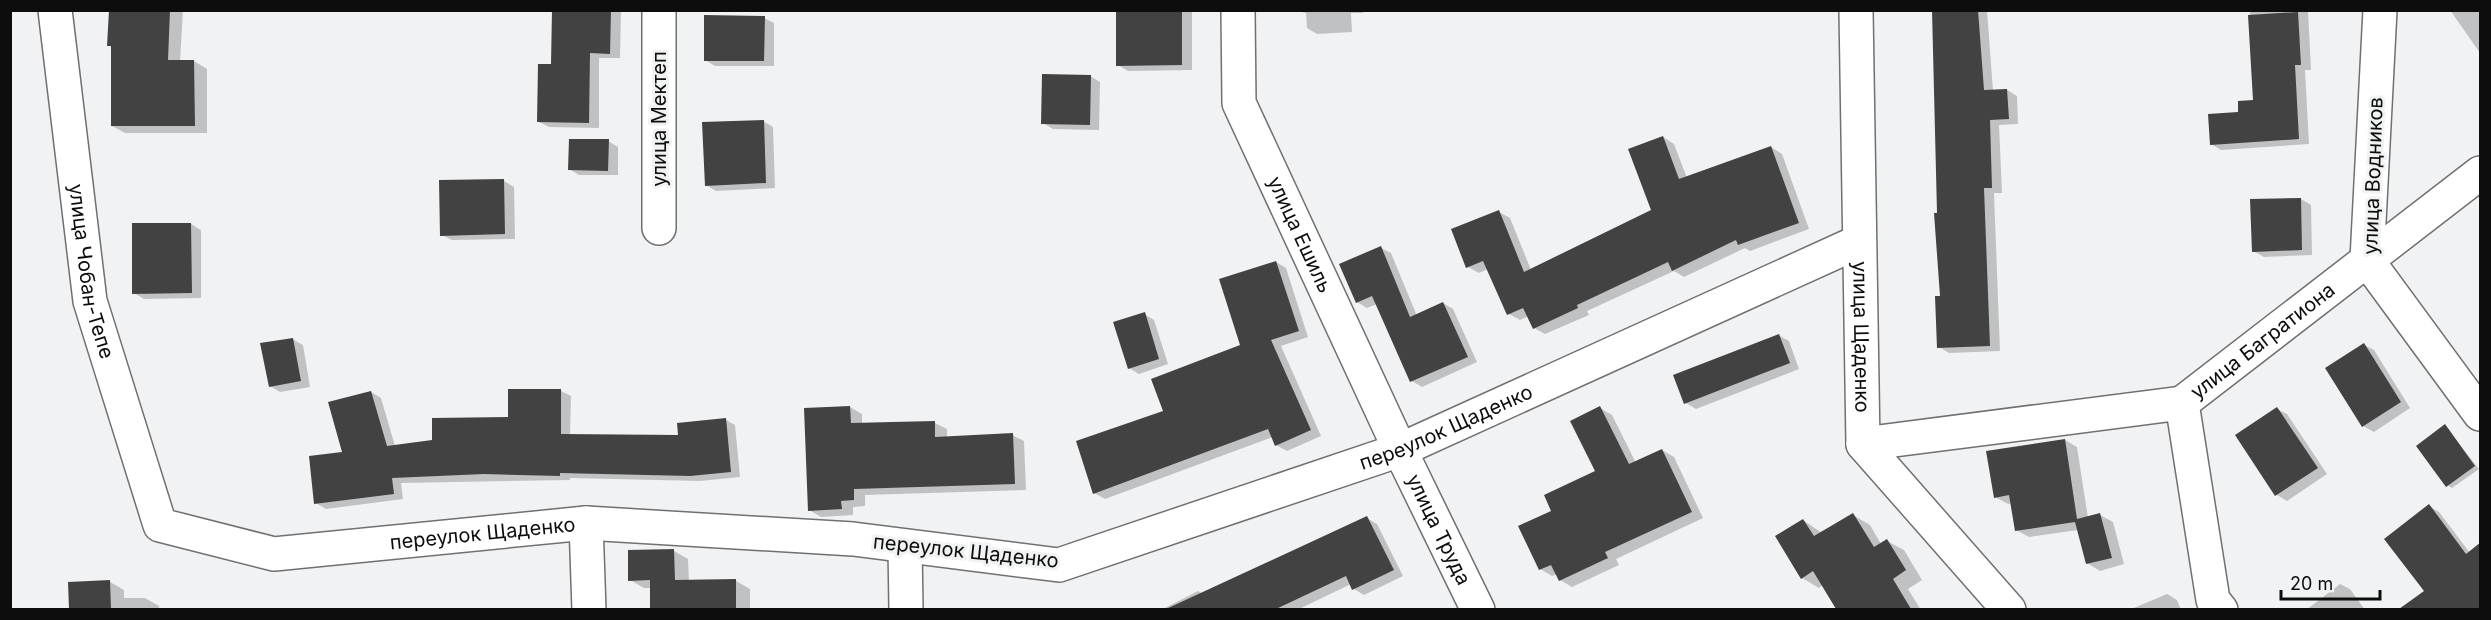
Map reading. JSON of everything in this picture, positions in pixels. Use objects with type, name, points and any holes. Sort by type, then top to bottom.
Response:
[{"type":"street","name":"улица Чобан-Тепе","points":[[56,10],[90,301],[160,525]]},
{"type":"street","name":"улица Мектеп","points":[[659,10],[659,228]]},
{"type":"street","name":"улица Ешиль","points":[[1238,10],[1239,103],[1400,450]]},
{"type":"street","name":"улица Щаденко","points":[[1856,10],[1863,444]]},
{"type":"street","name":"улица Водников","points":[[2380,10],[2367,260],[2481,414]]},
{"type":"street","name":"улица Багратиона","points":[[2221,609],[2213,600],[2182,403],[2481,173]]},
{"type":"street","name":"переулок Щаденко","points":[[160,525],[274,554],[586,523],[853,539],[1059,565],[1400,450],[1858,242]]},
{"type":"street","points":[[1863,444],[2182,403]]},
{"type":"street","points":[[1863,444],[2009,609]]},
{"type":"street","name":"улица Труда","points":[[1400,450],[1478,609]]},
{"type":"street","points":[[586,523],[589,609]]},
{"type":"street","points":[[905,546],[906,609]]},
{"type":"building","points":[[109,10],[170,10],[168,60],[194,60],[195,126],[111,126],[111,46],[107,46]]},
{"type":"building","points":[[552,10],[611,10],[610,54],[590,53],[589,123],[537,122],[538,64],[551,64]]},
{"type":"building","points":[[1116,10],[1182,10],[1182,65],[1116,66]]},
{"type":"building","points":[[1932,10],[1978,10],[1984,90],[2007,89],[2009,119],[1990,120],[1992,188],[1984,188],[1990,346],[1937,348],[1935,296],[1940,296],[1934,213],[1937,213]]},
{"type":"building","points":[[2298,12],[2301,65],[2295,65],[2299,139],[2210,145],[2208,114],[2238,112],[2238,101],[2253,100],[2248,15]]},
{"type":"building","points":[[704,15],[765,16],[764,61],[704,61]]},
{"type":"building","points":[[1042,74],[1091,75],[1090,125],[1041,124]]},
{"type":"building","points":[[764,120],[766,183],[705,186],[702,122]]},
{"type":"building","points":[[1663,136],[1679,179],[1771,146],[1799,223],[1738,245],[1736,240],[1672,271],[1668,262],[1577,305],[1578,308],[1533,329],[1523,308],[1507,315],[1483,261],[1466,268],[1451,229],[1499,210],[1524,272],[1651,210],[1628,149]]},
{"type":"building","points":[[569,139],[609,139],[608,171],[568,170]]},
{"type":"building","points":[[504,179],[505,234],[440,236],[439,180]]},
{"type":"building","points":[[2301,198],[2302,250],[2252,252],[2250,199]]},
{"type":"building","points":[[132,223],[191,223],[192,293],[132,294]]},
{"type":"building","points":[[1381,246],[1410,317],[1443,302],[1468,357],[1410,382],[1372,296],[1356,303],[1339,264]]},
{"type":"building","points":[[1276,261],[1299,331],[1271,340],[1311,430],[1275,446],[1268,429],[1093,494],[1076,441],[1163,411],[1151,379],[1240,345],[1219,279]]},
{"type":"building","points":[[1145,312],[1159,359],[1128,369],[1113,322]]},
{"type":"building","points":[[1779,334],[1790,363],[1684,404],[1673,375]]},
{"type":"building","points":[[293,338],[301,381],[269,387],[260,343]]},
{"type":"building","points":[[2364,343],[2401,402],[2362,427],[2325,368]]},
{"type":"building","points":[[508,389],[561,389],[561,434],[678,435],[677,423],[726,418],[731,472],[690,476],[560,473],[560,476],[484,474],[392,478],[394,494],[314,504],[309,456],[342,452],[328,402],[371,391],[387,446],[432,440],[432,418],[508,417]]},
{"type":"building","points":[[850,406],[851,423],[935,421],[935,437],[1013,433],[1015,484],[854,489],[854,500],[841,501],[842,509],[808,511],[804,408]]},
{"type":"building","points":[[1600,406],[1629,464],[1662,449],[1692,512],[1605,552],[1608,558],[1559,581],[1551,565],[1539,570],[1518,526],[1551,511],[1544,495],[1595,471],[1570,421]]},
{"type":"building","points":[[2277,407],[2318,468],[2275,496],[2235,435]]},
{"type":"building","points":[[2445,424],[2475,466],[2446,487],[2416,446]]},
{"type":"building","points":[[2065,439],[2077,519],[2100,513],[2112,558],[2086,564],[2075,522],[2015,531],[2009,495],[1994,498],[1986,451]]},
{"type":"building","points":[[2429,504],[2466,554],[2481,542],[2481,609],[2399,609],[2424,591],[2384,539]]},
{"type":"building","points":[[1853,513],[1874,547],[1887,539],[1906,570],[1893,579],[1911,609],[1836,609],[1813,571],[1801,579],[1775,536],[1803,519],[1814,536]]},
{"type":"building","points":[[1367,516],[1394,570],[1352,590],[1346,576],[1276,609],[1166,609]]},
{"type":"building","points":[[674,549],[675,580],[736,579],[736,609],[650,609],[650,580],[628,581],[628,550]]},
{"type":"building","points":[[110,580],[111,609],[69,609],[68,582]]}]
